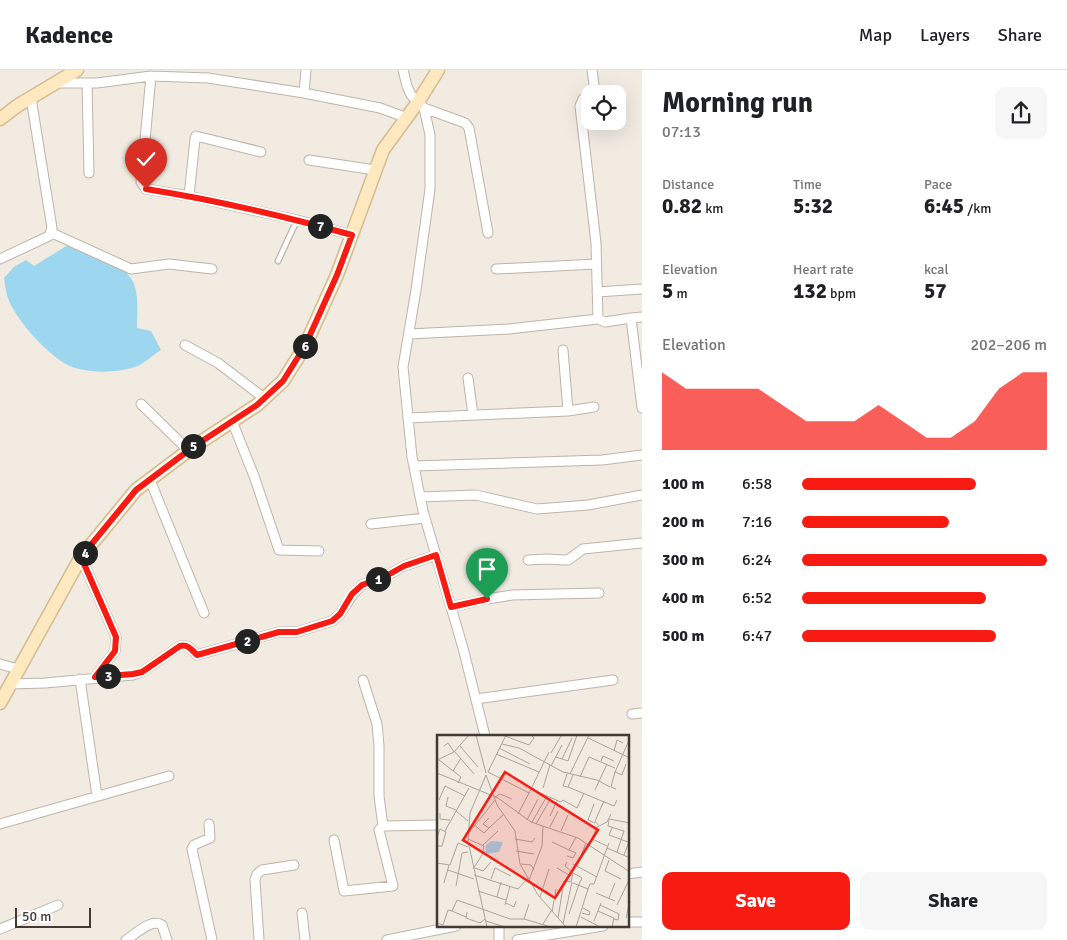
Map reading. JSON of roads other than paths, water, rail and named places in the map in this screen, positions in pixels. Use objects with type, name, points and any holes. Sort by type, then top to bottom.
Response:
[{"type":"street","points":[[0,119],[77,70]]},
{"type":"street","points":[[304,93],[306,70]]},
{"type":"street","points":[[403,70],[411,94],[421,105],[465,123],[469,128],[488,233]]},
{"type":"street","points":[[0,703],[81,557],[136,490],[188,450],[264,398],[283,381],[305,346],[337,275],[383,150],[407,118],[421,105],[438,70]]},
{"type":"street","points":[[592,70],[595,85]]},
{"type":"street","points":[[56,83],[87,83],[151,76],[208,78],[304,93],[380,108],[407,118]]},
{"type":"street","points":[[151,76],[142,186],[146,189],[189,196],[297,220],[352,235]]},
{"type":"street","points":[[87,83],[89,173]]},
{"type":"street","points":[[31,98],[52,233]]},
{"type":"street","points":[[421,105],[430,135],[430,190],[403,367],[408,418],[420,498],[485,735]]},
{"type":"street","points":[[583,130],[596,243],[598,318]]},
{"type":"street","points":[[189,196],[196,136],[262,152]]},
{"type":"street","points":[[309,160],[375,170]]},
{"type":"street","points":[[0,259],[52,233]]},
{"type":"street","points":[[52,233],[131,269],[169,264],[212,269]]},
{"type":"street","points":[[496,269],[596,264]]},
{"type":"street","points":[[597,292],[642,289]]},
{"type":"street","points":[[409,334],[509,329],[598,318],[605,322],[642,317]]},
{"type":"street","points":[[631,318],[638,348],[642,408]]},
{"type":"street","points":[[185,344],[218,363],[264,398]]},
{"type":"street","points":[[564,350],[568,411]]},
{"type":"street","points":[[468,378],[473,415]]},
{"type":"street","points":[[141,404],[188,450]]},
{"type":"street","points":[[408,418],[568,411],[594,407]]},
{"type":"street","points":[[232,421],[254,476],[279,550],[283,552],[319,551]]},
{"type":"street","points":[[414,466],[602,460],[642,455]]},
{"type":"street","points":[[150,480],[204,613]]},
{"type":"street","points":[[420,498],[476,495],[537,509],[588,505],[642,495]]},
{"type":"street","points":[[371,524],[425,518]]},
{"type":"street","points":[[528,560],[568,560],[583,550],[642,543]]},
{"type":"street","points":[[10,684],[133,674],[142,672],[180,646],[189,646],[197,655],[279,632],[297,632],[332,621],[340,614],[352,594],[362,585],[386,576],[404,566],[436,555]]},
{"type":"street","points":[[81,557],[116,637],[115,651],[95,677]]},
{"type":"street","points":[[451,607],[499,596],[599,593]]},
{"type":"street","points":[[0,664],[18,669]]},
{"type":"street","points":[[80,679],[97,796]]},
{"type":"street","points":[[363,680],[377,724],[383,826]]},
{"type":"street","points":[[476,699],[613,680]]},
{"type":"street","points":[[632,714],[642,713]]},
{"type":"street","points":[[0,824],[169,776]]},
{"type":"street","points":[[209,824],[210,838],[194,845],[192,848],[212,940]]},
{"type":"street","points":[[334,840],[344,891],[392,886],[379,830],[383,826],[437,825]]},
{"type":"street","points":[[259,940],[255,880],[257,874],[262,870],[294,865]]},
{"type":"street","points":[[0,929],[58,905]]},
{"type":"street","points":[[302,913],[305,940]]},
{"type":"street","points":[[126,940],[152,923],[157,922],[165,930],[167,940]]},
{"type":"street","points":[[387,940],[446,928]]},
{"type":"street","points":[[517,940],[552,937],[594,928]]},
{"type":"lane","points":[[278,261],[297,220]]},
{"type":"water","points":[[68,245],[106,258],[123,269],[134,284],[137,295],[137,328],[151,331],[161,350],[135,367],[113,371],[82,370],[56,358],[28,330],[13,310],[7,295],[4,278],[14,267],[26,260],[34,266]]}]
